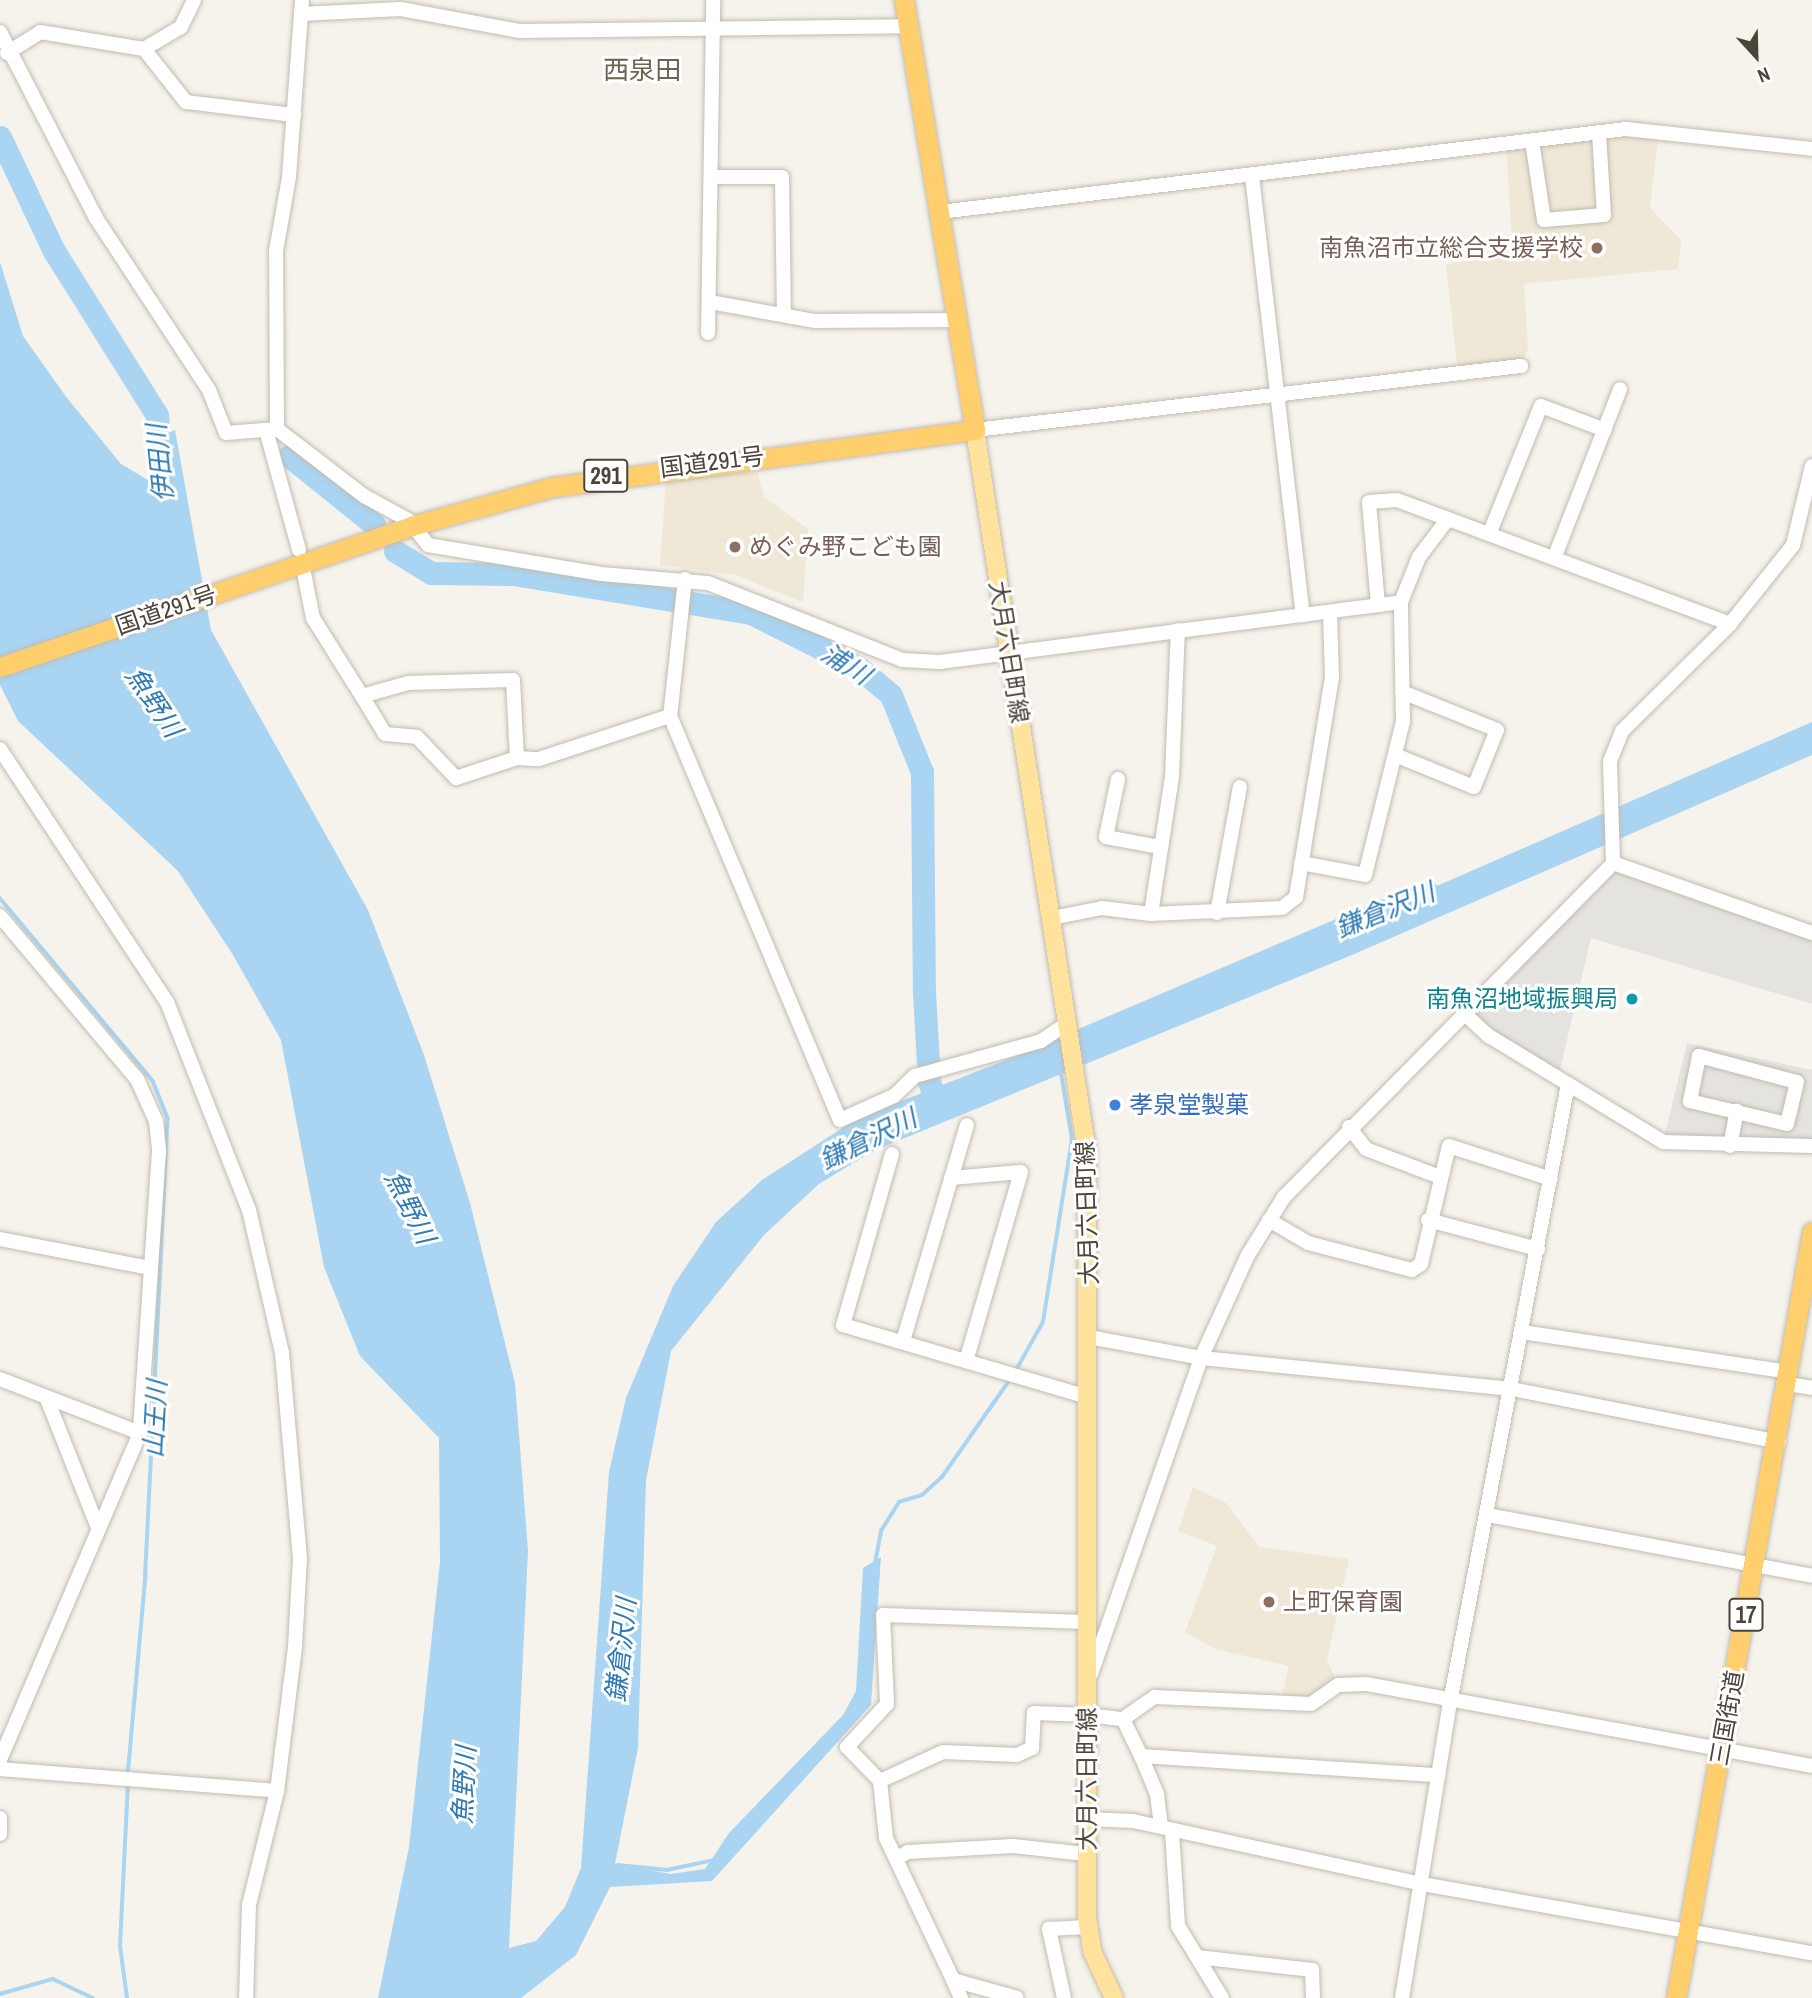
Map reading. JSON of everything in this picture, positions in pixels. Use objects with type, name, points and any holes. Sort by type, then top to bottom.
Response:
[{"type":"highway","points":[[904,0],[975,430]]},
{"type":"highway","name":"国道291号","points":[[0,667],[411,526],[609,476],[975,430]]},
{"type":"highway","name":"三国街道","points":[[1676,1998],[1754,1565],[1779,1442],[1812,1231]]},
{"type":"main road","name":"大月六日町線","points":[[975,430],[1087,1152],[1087,1927],[1114,1998]]},
{"type":"street","points":[[7,53],[22,37],[40,32],[144,49],[181,27],[194,0]]},
{"type":"street","points":[[708,333],[713,0]]},
{"type":"street","points":[[299,551],[271,429],[276,251],[294,114],[301,7],[401,9],[520,31],[713,31],[908,26]]},
{"type":"street","points":[[0,32],[7,53],[139,292],[209,390],[226,433],[271,429],[411,526],[428,545],[601,574],[685,579],[741,593],[902,660],[1009,652],[1401,602]]},
{"type":"street","points":[[144,49],[186,102],[294,114]]},
{"type":"street","points":[[940,212],[1599,133],[1659,129],[1812,149]]},
{"type":"street","points":[[1532,141],[1544,220],[1604,215],[1599,133]]},
{"type":"street","points":[[1252,176],[1303,615]]},
{"type":"street","points":[[712,177],[782,177],[784,315]]},
{"type":"street","points":[[710,302],[816,321],[957,320]]},
{"type":"street","points":[[975,430],[1521,366]]},
{"type":"street","points":[[1555,556],[1620,389]]},
{"type":"street","points":[[1490,533],[1541,406],[1605,430]]},
{"type":"street","points":[[1087,1689],[1201,1358],[1269,1220],[1349,1127],[1465,1014],[1613,863],[1610,761],[1622,731],[1730,624],[1793,545],[1812,466]]},
{"type":"street","points":[[1378,604],[1369,502],[1397,500],[1555,556],[1730,624]]},
{"type":"street","points":[[1301,863],[1366,875],[1395,755],[1402,692],[1401,602],[1419,557],[1448,519]]},
{"type":"street","points":[[304,573],[313,618],[386,734],[417,737],[456,778],[517,758],[539,759],[670,716]]},
{"type":"street","points":[[685,579],[670,716],[839,1120],[894,1096],[915,1076],[1041,1041],[1068,1023]]},
{"type":"street","points":[[1052,918],[1102,908],[1151,914],[1282,908],[1296,897],[1332,677],[1330,612]]},
{"type":"street","points":[[1151,914],[1172,777],[1178,631]]},
{"type":"street","points":[[362,696],[408,683],[513,680],[517,758]]},
{"type":"street","points":[[1395,755],[1474,787],[1497,730],[1402,692]]},
{"type":"street","points":[[0,749],[167,1002],[249,1210],[282,1353],[295,1445],[300,1558],[277,1791],[249,1905],[246,1998]]},
{"type":"street","points":[[1118,779],[1106,836],[1160,847]]},
{"type":"street","points":[[1217,913],[1240,787]]},
{"type":"street","points":[[1613,863],[1812,933]]},
{"type":"street","points":[[0,916],[137,1079],[149,1103],[159,1151],[140,1433],[0,1760]]},
{"type":"street","points":[[1465,1014],[1489,1036],[1663,1142],[1730,1146],[1812,1146]]},
{"type":"street","points":[[1699,1056],[1797,1082],[1787,1124],[1737,1111],[1690,1101],[1699,1056]]},
{"type":"street","points":[[1402,1998],[1423,1884],[1451,1697],[1512,1389],[1568,1084]]},
{"type":"street","points":[[1730,1146],[1737,1111]]},
{"type":"street","points":[[903,1341],[967,1125]]},
{"type":"street","points":[[1349,1127],[1366,1149],[1440,1177]]},
{"type":"street","points":[[1269,1220],[1308,1243],[1412,1270],[1421,1264],[1428,1220],[1449,1146],[1551,1179]]},
{"type":"street","points":[[892,1154],[843,1325],[1088,1397]]},
{"type":"street","points":[[951,1178],[1021,1172],[966,1360]]},
{"type":"street","points":[[1428,1220],[1538,1249]]},
{"type":"street","points":[[0,1239],[150,1268]]},
{"type":"street","points":[[1522,1332],[1789,1378],[1812,1388]]},
{"type":"street","points":[[1089,1337],[1201,1358],[1512,1389],[1779,1442]]},
{"type":"street","points":[[0,1379],[140,1433]]},
{"type":"street","points":[[47,1399],[98,1528]]},
{"type":"street","points":[[1487,1515],[1812,1576]]},
{"type":"street","points":[[961,1998],[879,1813],[880,1781],[848,1747],[887,1704],[883,1615],[1086,1622]]},
{"type":"street","points":[[880,1781],[943,1752],[1017,1755],[1032,1748],[1034,1713],[1124,1718],[1155,1697],[1311,1704],[1338,1685],[1366,1684],[1451,1697],[1812,1766]]},
{"type":"street","points":[[1124,1718],[1157,1794],[1166,1829],[1173,1905],[1197,1957],[1222,1998]]},
{"type":"street","points":[[1140,1756],[1438,1775]]},
{"type":"street","points":[[0,1769],[277,1791]]},
{"type":"street","points":[[0,1818],[0,1834]]},
{"type":"street","points":[[1086,1819],[1166,1829],[1423,1884],[1812,1953]]},
{"type":"street","points":[[897,1858],[908,1852],[1013,1846],[1086,1854]]},
{"type":"street","points":[[1064,1998],[1049,1929],[1087,1927]]},
{"type":"street","points":[[1197,1957],[1312,1970],[1312,1998]]},
{"type":"street","points":[[953,1980],[1017,1998]]},
{"type":"shaded area","name":"南魚沼市立総合支援学校","points":[[1659,129],[1650,208],[1681,240],[1678,269],[1524,284],[1528,349],[1521,366],[1458,373],[1446,264],[1513,255],[1506,144]]},
{"type":"shaded area","name":"めぐみ野こども園","points":[[757,472],[764,497],[808,529],[803,602],[735,575],[660,565],[666,480]]},
{"type":"shaded area","points":[[1613,863],[1812,933],[1812,1004],[1591,938],[1558,1078],[1465,1014]]},
{"type":"shaded area","points":[[1687,1043],[1812,1070],[1812,1146],[1663,1142]]},
{"type":"shaded area","name":"上町保育園","points":[[1193,1487],[1226,1503],[1259,1547],[1349,1559],[1327,1660],[1336,1679],[1308,1698],[1282,1697],[1289,1666],[1215,1649],[1185,1632],[1217,1546],[1178,1531]]},
{"type":"water","name":"魚野川","points":[[0,262],[23,336],[67,398],[121,464],[173,495],[167,433],[175,430],[211,630],[368,910],[424,1055],[470,1203],[515,1383],[528,1551],[509,1948],[536,1941],[565,1907],[581,1868],[609,1472],[626,1398],[673,1286],[716,1222],[762,1180],[858,1118],[1029,1051],[1101,1033],[1812,722],[1812,755],[1352,955],[873,1151],[819,1184],[764,1235],[671,1351],[646,1480],[638,1748],[615,1864],[671,1874],[705,1869],[729,1833],[843,1715],[856,1691],[863,1568],[881,1557],[871,1705],[712,1881],[610,1887],[576,1955],[521,1998],[378,1998],[409,1847],[440,1562],[439,1438],[360,1356],[324,1267],[281,1040],[233,955],[178,871],[18,721],[0,685]]},
{"type":"waterway","name":"伊田川","points":[[0,137],[54,251],[157,415],[167,520]]},
{"type":"waterway","name":"浦川","points":[[289,456],[374,524]]},
{"type":"waterway","name":"浦川","points":[[395,551],[431,573],[513,574],[751,613],[858,667],[891,695],[922,772],[924,992],[929,1081],[937,1107]]},
{"type":"waterway","name":"鎌倉沢川","points":[[1031,1061],[1428,892]]},
{"type":"waterway","name":"山王川","points":[[0,898],[153,1081],[168,1118],[146,1575],[128,1777]]},
{"type":"waterway","points":[[1015,1372],[1043,1322],[1072,1139],[1060,1068]]},
{"type":"waterway","points":[[875,1563],[881,1531],[899,1502],[922,1495],[942,1477],[1011,1378]]},
{"type":"waterway","name":"山王川","points":[[127,1998],[120,1946],[128,1784]]},
{"type":"waterway","points":[[618,1865],[667,1870],[714,1860]]},
{"type":"waterway","points":[[0,1994],[53,1979],[93,1998]]},
{"type":"place","name":"南魚沼市立総合支援学校","points":[[1597,248]]},
{"type":"place","name":"めぐみ野こども園","points":[[735,547]]},
{"type":"place","name":"南魚沼地域振興局","points":[[1632,999]]},
{"type":"place","name":"孝泉堂製菓","points":[[1115,1105]]},
{"type":"place","name":"上町保育園","points":[[1269,1602]]},
{"type":"district","name":"西泉田","points":[[642,70]]}]
